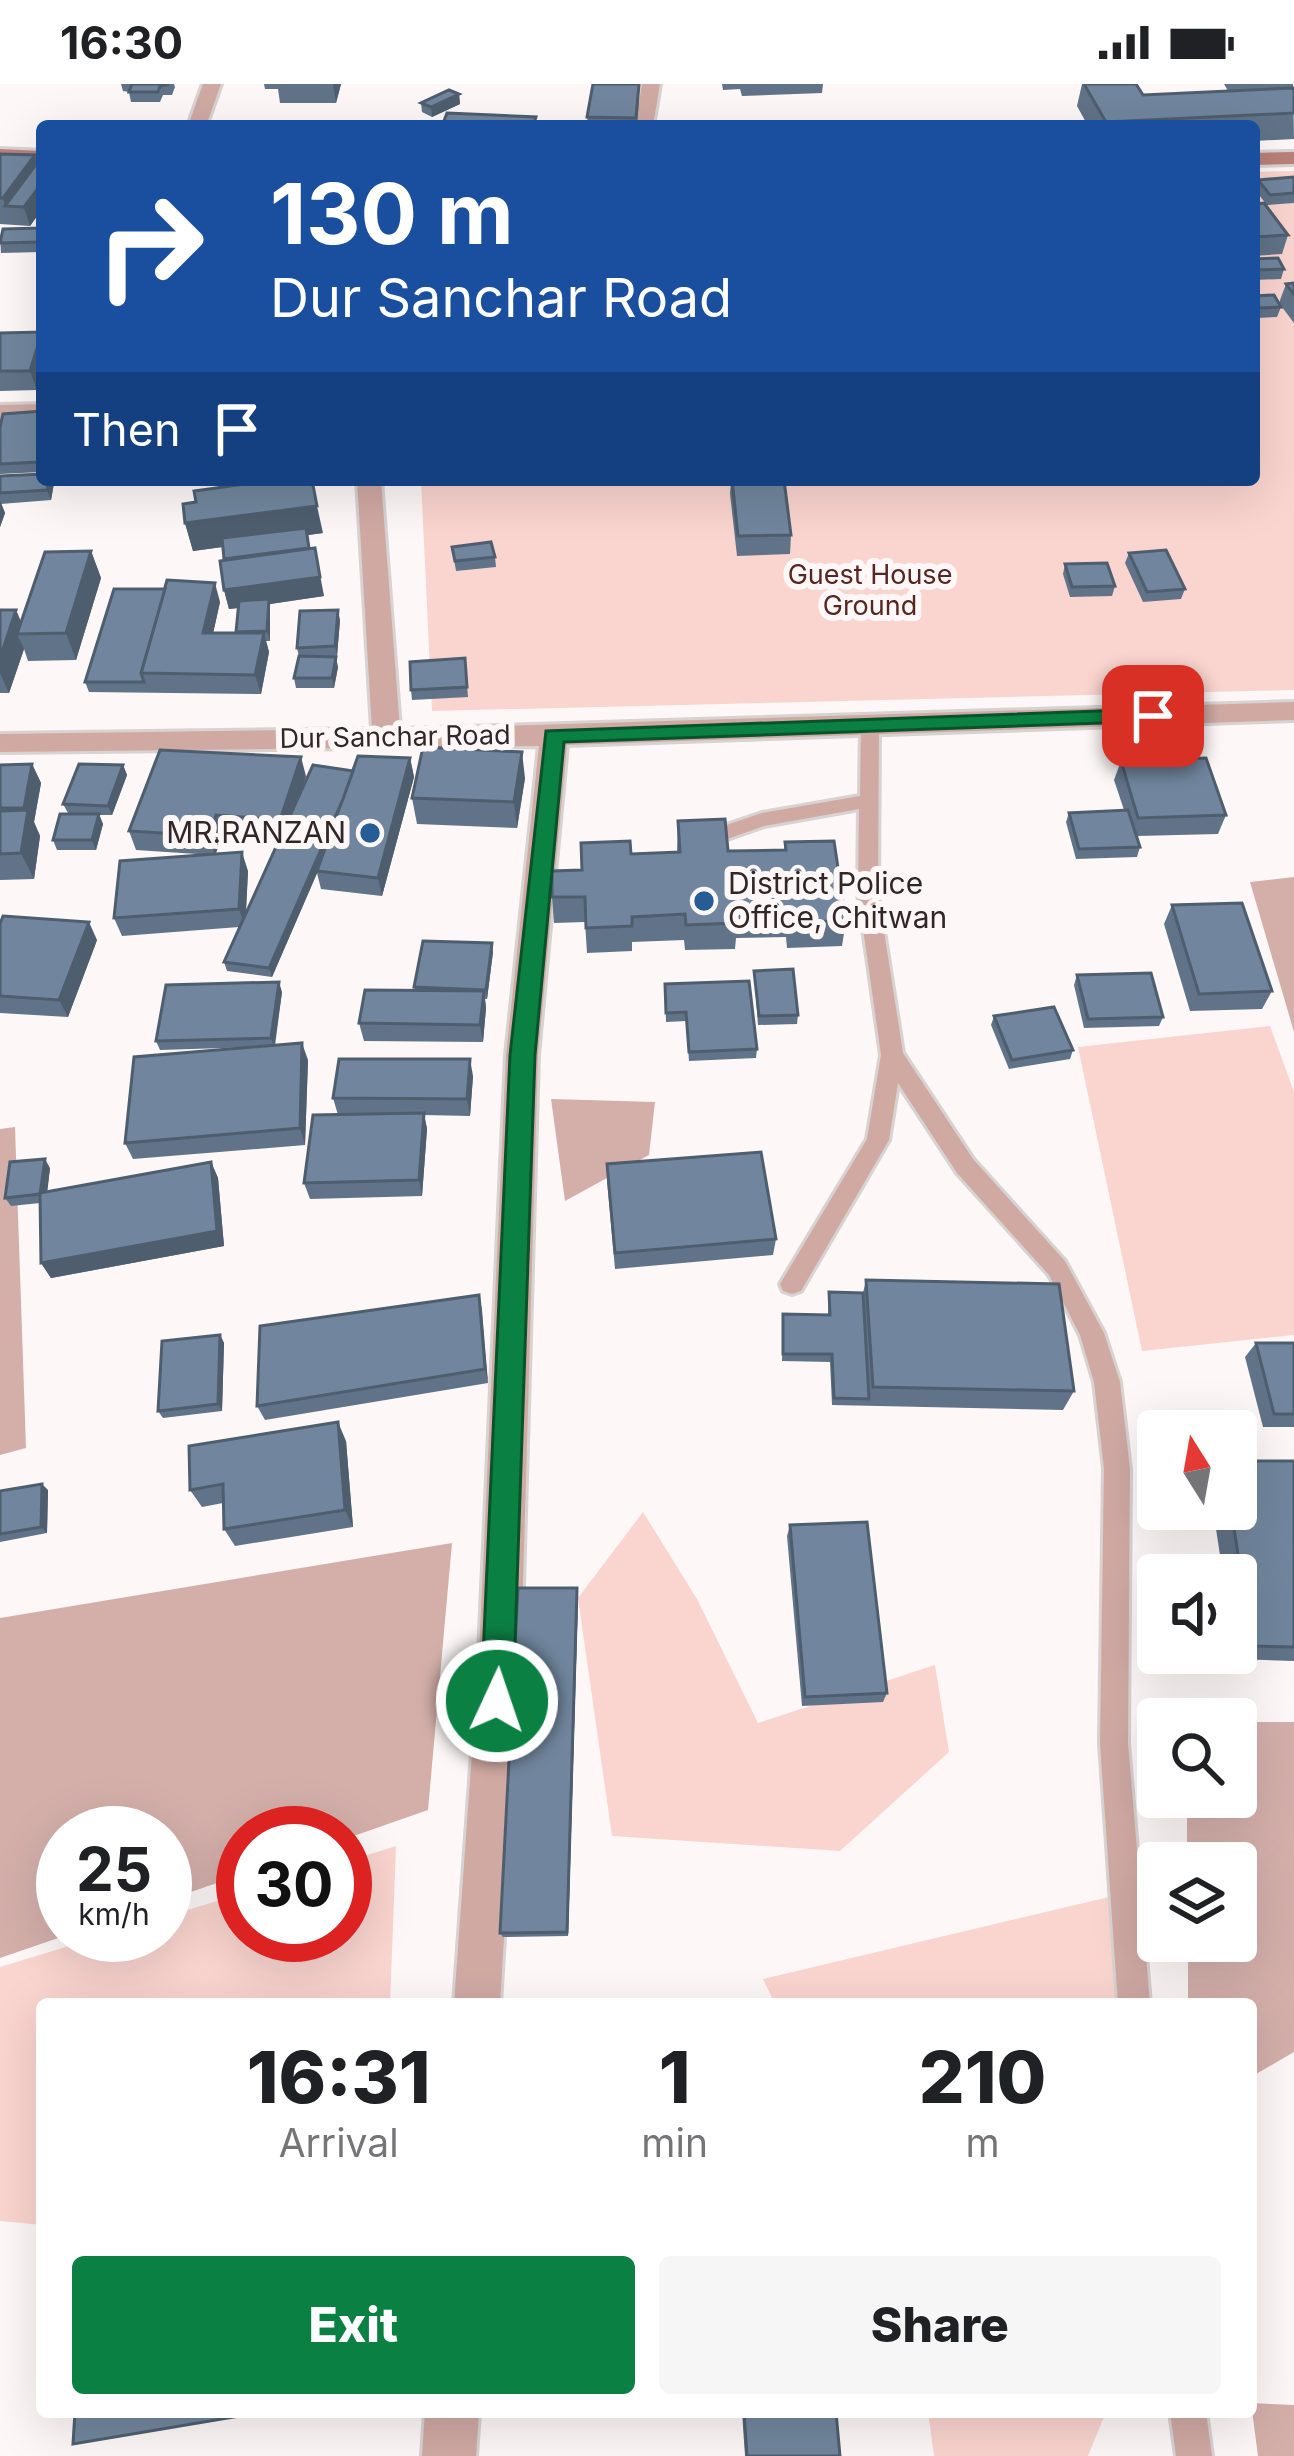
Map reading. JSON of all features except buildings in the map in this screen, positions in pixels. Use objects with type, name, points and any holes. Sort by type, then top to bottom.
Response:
[{"type":"street","points":[[199,120],[212,84]]},
{"type":"street","points":[[645,120],[651,84]]},
{"type":"street","points":[[0,155],[36,157]]},
{"type":"street","points":[[1260,160],[1294,158]]},
{"type":"street","points":[[0,412],[36,411]]},
{"type":"street","points":[[369,486],[387,737]]},
{"type":"street","name":"Dur Sanchar Road","points":[[0,743],[554,736],[1294,711]]},
{"type":"street","points":[[477,1998],[500,1655],[523,1055],[554,736]]},
{"type":"street","points":[[449,2456],[452,2418]]},
{"type":"lane","points":[[792,1284],[878,1141],[892,1055],[868,893],[870,725]]},
{"type":"lane","points":[[713,836],[762,820],[866,801]]},
{"type":"lane","points":[[892,1055],[965,1166],[1057,1268],[1092,1333],[1107,1382],[1117,1469],[1114,1743],[1134,1998]]},
{"type":"lane","points":[[1189,2418],[1194,2456]]},
{"type":"green space","name":"Guest House Ground","points":[[1294,171],[1294,690],[432,711],[421,486],[1260,486],[1260,172]]},
{"type":"green space","points":[[1270,1026],[1294,1092],[1294,1335],[1142,1351],[1078,1047]]},
{"type":"green space","points":[[643,1512],[697,1599],[758,1723],[935,1665],[949,1752],[840,1851],[612,1836],[578,1598]]},
{"type":"green space","points":[[396,1846],[390,1998],[36,1998],[36,2224],[0,2221],[0,1967],[36,1956],[36,1962],[192,1962],[192,1909],[216,1901],[216,1962],[372,1962],[372,1854]]},
{"type":"green space","points":[[1126,1893],[1132,1976],[1120,1998],[772,1998],[763,1979]]},
{"type":"green space","points":[[929,2418],[1104,2418],[1088,2456],[934,2456]]},
{"type":"shaded area","points":[[1294,877],[1294,1032],[1250,882]]},
{"type":"shaded area","points":[[551,1099],[655,1102],[649,1155],[565,1201]]},
{"type":"shaded area","points":[[15,1127],[26,1448],[0,1455],[0,1129]]},
{"type":"shaded area","points":[[452,1543],[428,1810],[372,1830],[372,1806],[216,1806],[216,1883],[192,1892],[192,1806],[36,1806],[36,1946],[0,1958],[0,1618]]},
{"type":"shaded area","points":[[1257,1722],[1294,1722],[1294,2052],[1257,2074],[1257,1998],[1188,1998],[1188,1962],[1257,1962],[1257,1842],[1187,1842],[1187,1818],[1257,1818]]},
{"type":"shaded area","points":[[1257,2403],[1294,2405],[1294,2456],[1258,2456],[1253,2418],[1257,2418]]},
{"type":"place","name":"MR.RANZAN","points":[[370,833]]},
{"type":"place","name":"District Police Office, Chitwan","points":[[704,901]]},
{"type":"route","points":[[497,1701],[523,1055],[554,736],[1153,716]]}]
